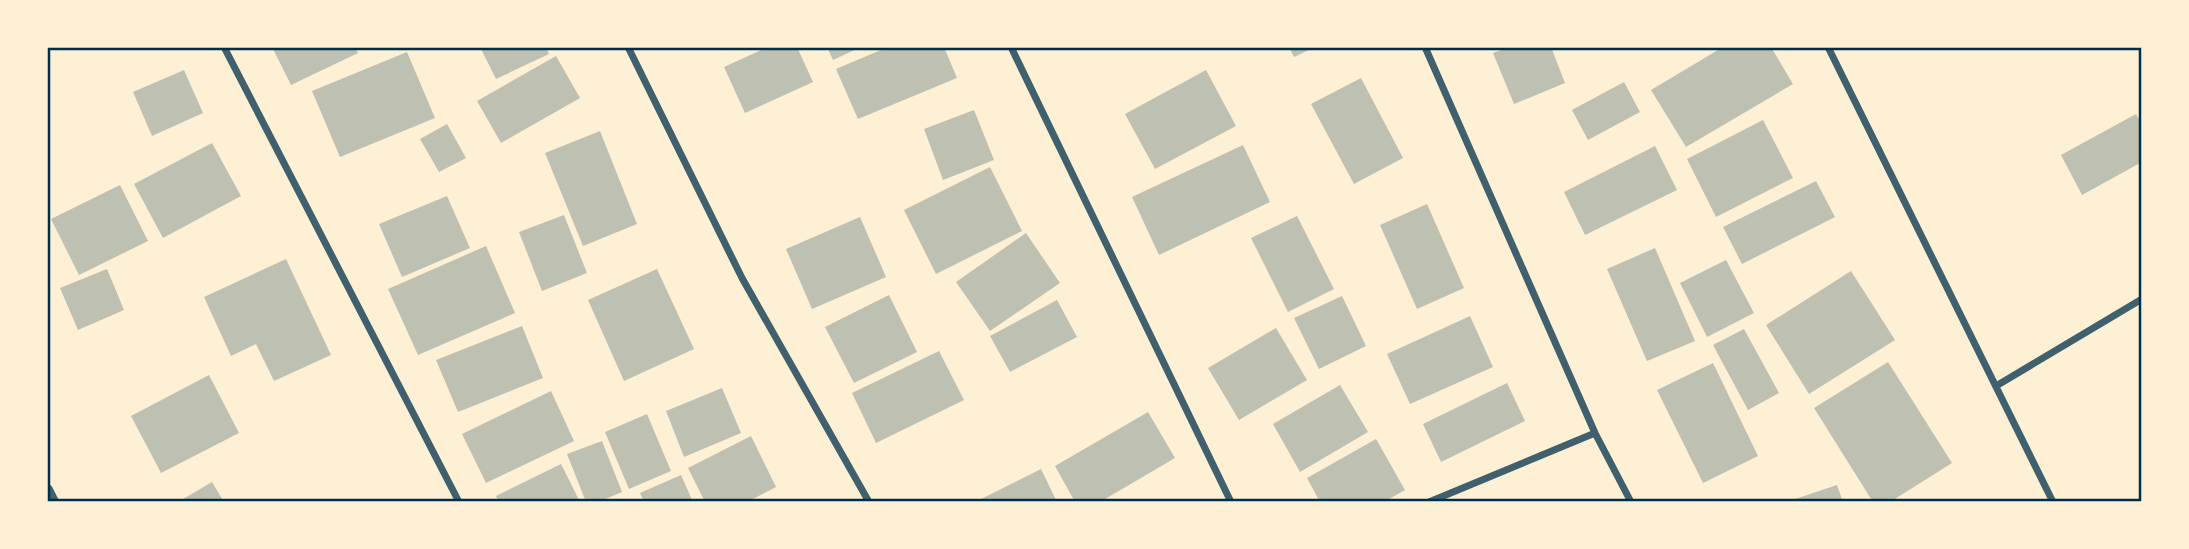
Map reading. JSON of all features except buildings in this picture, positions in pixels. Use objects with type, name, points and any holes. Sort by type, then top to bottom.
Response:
[{"type":"street","points":[[224,47],[459,502]]},
{"type":"street","points":[[628,47],[742,278],[869,502]]},
{"type":"street","points":[[1011,47],[1231,502]]},
{"type":"street","points":[[1425,47],[1595,433],[1631,502]]},
{"type":"street","points":[[1828,47],[2053,502]]},
{"type":"street","points":[[1996,386],[2142,299]]},
{"type":"street","points":[[1429,502],[1595,433]]},
{"type":"street","points":[[47,490],[53,502]]}]
